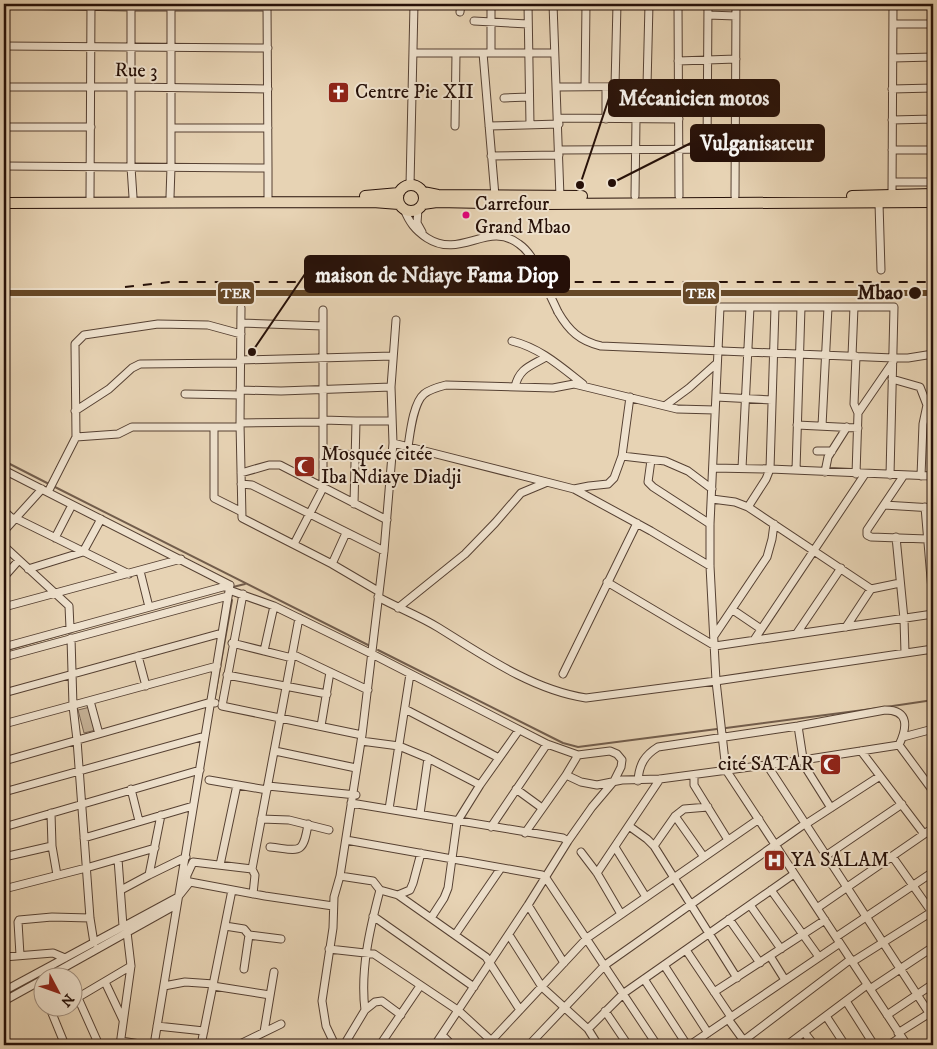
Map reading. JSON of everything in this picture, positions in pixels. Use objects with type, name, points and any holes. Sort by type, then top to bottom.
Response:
[{"type":"highway","points":[[4,198],[374,196],[399,193],[404,187],[410,185],[419,187],[423,192],[424,198],[420,206]]},
{"type":"highway","points":[[423,192],[438,195],[494,196],[933,194]]},
{"type":"highway","points":[[399,193],[401,206]]},
{"type":"highway","points":[[4,203],[373,202],[401,206],[409,211],[437,202],[543,204],[933,202]]},
{"type":"street","points":[[410,185],[414,4]]},
{"type":"street","points":[[460,12],[461,4]]},
{"type":"street","points":[[491,4],[487,53],[489,126],[494,196]]},
{"type":"street","points":[[528,4],[530,125]]},
{"type":"street","points":[[553,4],[560,196]]},
{"type":"street","points":[[585,87],[586,4]]},
{"type":"street","points":[[615,86],[616,4]]},
{"type":"street","points":[[647,86],[649,4]]},
{"type":"street","points":[[678,4],[679,196]]},
{"type":"street","points":[[707,149],[708,4]]},
{"type":"street","points":[[735,196],[736,4]]},
{"type":"street","points":[[892,195],[893,4]]},
{"type":"street","points":[[4,5],[267,5],[268,197]]},
{"type":"street","points":[[90,197],[91,5]]},
{"type":"street","points":[[170,197],[171,5]]},
{"type":"street","points":[[131,6],[130,166],[133,197]]},
{"type":"street","points":[[708,15],[736,16]]},
{"type":"street","points":[[474,22],[528,24]]},
{"type":"street","points":[[893,24],[933,24]]},
{"type":"street","points":[[4,46],[268,48]]},
{"type":"street","points":[[413,53],[554,54]]},
{"type":"street","points":[[455,126],[456,53]]},
{"type":"street","points":[[893,58],[933,57]]},
{"type":"street","points":[[678,61],[736,60]]},
{"type":"street","points":[[557,87],[678,86]]},
{"type":"street","name":"Rue 3","points":[[4,87],[268,89]]},
{"type":"street","points":[[606,87],[606,119]]},
{"type":"street","points":[[892,89],[933,88]]},
{"type":"street","points":[[504,98],[529,98]]},
{"type":"street","points":[[933,113],[933,194]]},
{"type":"street","points":[[489,126],[606,119],[679,119]]},
{"type":"street","points":[[636,119],[636,196]]},
{"type":"street","points":[[892,120],[933,119]]},
{"type":"street","points":[[4,127],[90,127]]},
{"type":"street","points":[[171,128],[268,128]]},
{"type":"street","points":[[491,156],[636,150],[736,149]]},
{"type":"street","points":[[892,150],[933,150]]},
{"type":"street","points":[[4,166],[268,168]]},
{"type":"street","points":[[892,182],[933,182]]},
{"type":"street","points":[[879,202],[881,270]]},
{"type":"street","points":[[401,206],[414,228],[435,243],[447,246],[457,245],[491,236],[509,238],[518,243],[526,250],[540,272],[558,312],[572,332],[581,339],[601,346],[774,352],[893,360],[933,354]]},
{"type":"street","points":[[420,206],[417,223],[425,236]]},
{"type":"street","points":[[890,475],[894,306],[720,307],[710,524],[710,566],[716,681],[726,770],[907,1045]]},
{"type":"street","points":[[742,468],[750,307]]},
{"type":"street","points":[[748,507],[766,480],[770,469],[775,307]]},
{"type":"street","points":[[796,470],[801,307]]},
{"type":"street","points":[[822,426],[828,307]]},
{"type":"street","points":[[854,307],[854,404],[858,413],[856,474]]},
{"type":"street","points":[[241,308],[240,425],[242,473],[240,511],[242,518],[332,564],[398,608],[439,628],[481,656],[534,682],[574,696],[586,698],[933,649]]},
{"type":"street","points":[[294,544],[323,488],[323,310]]},
{"type":"street","points":[[335,1045],[326,1026],[322,1001],[333,928],[334,898],[340,876],[354,794],[384,551],[393,443],[391,387],[396,320]]},
{"type":"street","points":[[241,323],[323,326]]},
{"type":"street","points":[[4,531],[14,519],[48,489],[76,436],[75,344],[84,335],[158,324],[208,325],[241,334]]},
{"type":"street","points":[[512,341],[528,345],[586,386]]},
{"type":"street","points":[[75,411],[109,389],[132,368],[140,364],[393,356]]},
{"type":"street","points":[[515,387],[517,376],[546,357]]},
{"type":"street","points":[[858,413],[893,360]]},
{"type":"street","points":[[666,405],[690,388],[717,364]]},
{"type":"street","points":[[892,379],[920,388],[930,406],[923,424],[924,444],[921,476]]},
{"type":"street","points":[[408,447],[415,410],[422,395],[430,390],[446,385],[553,388],[574,384],[677,408],[715,410]]},
{"type":"street","points":[[185,394],[391,387]]},
{"type":"street","points":[[716,397],[772,400]]},
{"type":"street","points":[[574,489],[608,484],[614,478],[622,456],[630,398]]},
{"type":"street","points":[[354,504],[356,420]]},
{"type":"street","points":[[76,436],[118,434],[132,427],[214,427],[323,421],[392,421]]},
{"type":"street","points":[[797,425],[858,428]]},
{"type":"street","points":[[214,427],[214,498],[240,511]]},
{"type":"street","points":[[825,472],[826,464],[832,451],[848,428]]},
{"type":"street","points":[[393,443],[574,489],[710,566]]},
{"type":"street","points":[[924,444],[933,444]]},
{"type":"street","points":[[817,451],[832,451]]},
{"type":"street","points":[[323,452],[354,455]]},
{"type":"street","points":[[622,456],[665,461],[688,471],[712,490]]},
{"type":"street","points":[[652,460],[648,482],[710,524]]},
{"type":"street","points":[[242,473],[269,465],[280,465],[387,520]]},
{"type":"street","points":[[713,468],[933,476]]},
{"type":"street","points":[[4,470],[48,489],[72,505],[181,559],[229,590],[274,606],[299,618],[547,744],[578,754],[610,751],[622,760],[621,767],[614,781],[592,806],[568,841],[528,906],[435,1045]]},
{"type":"street","points":[[754,640],[865,474]]},
{"type":"street","points":[[904,475],[867,530],[867,535],[871,537],[927,539]]},
{"type":"street","points":[[525,491],[529,479]]},
{"type":"street","points":[[398,608],[465,554],[525,491],[546,482]]},
{"type":"street","points":[[241,484],[252,485],[384,551]]},
{"type":"street","points":[[712,499],[735,502],[748,507],[871,589]]},
{"type":"street","points":[[55,538],[72,505]]},
{"type":"street","points":[[884,505],[933,508]]},
{"type":"street","points":[[925,507],[933,602]]},
{"type":"street","points":[[4,511],[14,519],[129,574]]},
{"type":"street","points":[[28,569],[83,552],[101,519]]},
{"type":"street","points":[[563,674],[637,523]]},
{"type":"street","points":[[714,636],[767,557],[774,524]]},
{"type":"street","points":[[332,564],[346,533]]},
{"type":"street","points":[[896,537],[904,619],[905,653]]},
{"type":"street","points":[[4,546],[69,606],[70,628]]},
{"type":"street","points":[[4,607],[181,559]]},
{"type":"street","points":[[4,577],[19,560]]},
{"type":"street","points":[[797,634],[841,568]]},
{"type":"street","points":[[140,571],[149,607]]},
{"type":"street","points":[[607,582],[715,646],[933,614]]},
{"type":"street","points":[[846,627],[871,589],[900,583]]},
{"type":"street","points":[[4,647],[149,607],[229,590]]},
{"type":"street","points":[[216,703],[217,666],[229,590]]},
{"type":"street","points":[[4,657],[229,590]]},
{"type":"street","points":[[154,1045],[205,736],[227,675],[243,594]]},
{"type":"street","points":[[264,651],[274,606]]},
{"type":"street","points":[[733,610],[762,629]]},
{"type":"street","points":[[253,894],[255,876],[252,869],[299,618]]},
{"type":"street","points":[[4,693],[222,633]]},
{"type":"street","points":[[71,638],[73,706],[90,918],[94,943]]},
{"type":"street","points":[[232,643],[292,656],[368,690]]},
{"type":"street","points":[[138,656],[146,686]]},
{"type":"street","points":[[4,724],[217,666]]},
{"type":"street","points":[[321,726],[330,672]]},
{"type":"street","points":[[389,809],[410,674]]},
{"type":"street","points":[[227,675],[326,694]]},
{"type":"street","points":[[90,701],[99,734]]},
{"type":"street","points":[[4,761],[216,703],[321,726],[361,738],[399,746],[480,784]]},
{"type":"street","points":[[405,710],[499,758]]},
{"type":"street","points":[[638,781],[638,770],[644,757],[658,747],[798,726],[884,710],[898,712],[904,721],[905,726],[899,746]]},
{"type":"street","points":[[798,726],[804,765],[831,808]]},
{"type":"street","points":[[431,918],[448,888],[457,822],[480,784],[518,730]]},
{"type":"street","points":[[903,736],[933,730]]},
{"type":"street","points":[[4,792],[205,736]]},
{"type":"street","points":[[491,827],[547,744]]},
{"type":"street","points":[[566,775],[581,782],[597,785],[614,781],[638,781],[694,775],[899,746]]},
{"type":"street","points":[[899,746],[933,791]]},
{"type":"street","points":[[274,751],[356,768]]},
{"type":"street","points":[[861,751],[924,834]]},
{"type":"street","points":[[525,833],[566,775],[578,754]]},
{"type":"street","points":[[420,814],[428,758]]},
{"type":"street","points":[[767,765],[900,969],[932,1014],[900,1035],[889,1045]]},
{"type":"street","points":[[4,827],[200,770]]},
{"type":"street","points":[[694,775],[694,785],[728,840]]},
{"type":"street","points":[[529,1045],[605,965],[775,845],[880,776]]},
{"type":"street","points":[[597,874],[660,779]]},
{"type":"street","points":[[209,780],[267,788],[354,794]]},
{"type":"street","points":[[220,865],[237,785]]},
{"type":"street","points":[[516,789],[542,808]]},
{"type":"street","points":[[131,790],[138,821]]},
{"type":"street","points":[[351,803],[563,838],[568,841]]},
{"type":"street","points":[[826,856],[902,804]]},
{"type":"street","points":[[84,838],[193,806]]},
{"type":"street","points":[[654,846],[675,816],[684,809],[708,807]]},
{"type":"street","points":[[51,813],[52,846],[57,875]]},
{"type":"street","points":[[149,875],[161,815]]},
{"type":"street","points":[[675,816],[704,858]]},
{"type":"street","points":[[329,949],[368,953],[377,956],[458,1011],[493,1043],[520,1010],[587,938],[759,819]]},
{"type":"street","points":[[261,820],[289,820],[329,830]]},
{"type":"street","points":[[270,847],[297,850],[302,847],[305,842],[308,824]]},
{"type":"street","points":[[629,826],[654,846],[736,978]]},
{"type":"street","points":[[817,908],[933,828]]},
{"type":"street","points":[[346,840],[542,875],[546,878],[587,938],[657,1045]]},
{"type":"street","points":[[4,857],[52,846]]},
{"type":"street","points":[[615,847],[646,897]]},
{"type":"street","points":[[4,889],[155,848]]},
{"type":"street","points":[[581,852],[622,914]]},
{"type":"street","points":[[398,895],[410,890],[414,883],[421,853]]},
{"type":"street","points":[[121,890],[186,856]]},
{"type":"street","points":[[686,950],[745,1044],[852,961],[933,913],[892,856]]},
{"type":"street","points":[[118,859],[131,966],[120,1043],[146,1045]]},
{"type":"street","points":[[186,885],[187,875],[193,862],[252,869]]},
{"type":"street","points":[[455,935],[501,868]]},
{"type":"street","points":[[644,979],[688,1045],[819,957],[866,916],[933,872]]},
{"type":"street","points":[[588,1029],[624,993],[794,874]]},
{"type":"street","points":[[340,876],[372,881],[380,890],[398,895],[486,957],[520,1010]]},
{"type":"street","points":[[60,966],[178,897],[190,882],[333,906]]},
{"type":"street","points":[[201,1045],[232,890]]},
{"type":"street","points":[[365,1010],[362,988],[373,916],[380,890]]},
{"type":"street","points":[[771,890],[819,957]]},
{"type":"street","points":[[750,904],[781,949]]},
{"type":"street","points":[[58,966],[65,958],[94,943],[176,905]]},
{"type":"street","points":[[528,906],[564,963]]},
{"type":"street","points":[[373,916],[474,987]]},
{"type":"street","points":[[20,955],[19,920],[52,917],[90,918]]},
{"type":"street","points":[[729,919],[760,962]]},
{"type":"street","points":[[714,992],[825,920]]},
{"type":"street","points":[[224,926],[244,929],[249,935],[281,939]]},
{"type":"street","points":[[244,969],[249,935]]},
{"type":"street","points":[[509,935],[542,987],[588,1029],[598,1045]]},
{"type":"street","points":[[786,1045],[846,1001],[900,969],[933,946]]},
{"type":"street","points":[[4,957],[54,953],[65,958]]},
{"type":"street","points":[[770,956],[785,980]]},
{"type":"street","points":[[664,965],[708,1033]]},
{"type":"street","points":[[82,996],[131,966]]},
{"type":"street","points":[[264,1032],[274,972]]},
{"type":"street","points":[[4,1001],[13,991],[32,981]]},
{"type":"street","points":[[106,982],[124,1021]]},
{"type":"street","points":[[164,986],[184,982],[270,994]]},
{"type":"street","points":[[887,1014],[933,984]]},
{"type":"street","points":[[4,991],[13,991],[32,985]]},
{"type":"street","points":[[380,1045],[420,986]]},
{"type":"street","points":[[344,1045],[365,1010],[376,1002],[382,1001],[400,1015]]},
{"type":"street","points":[[846,1001],[874,1045]]},
{"type":"street","points":[[605,1011],[628,1045]]},
{"type":"street","points":[[82,1013],[99,1045]]},
{"type":"street","points":[[53,1016],[65,1045]]},
{"type":"street","points":[[826,1016],[845,1045]]},
{"type":"street","points":[[238,1045],[281,1024]]},
{"type":"street","points":[[157,1026],[204,1031]]},
{"type":"street","points":[[804,1032],[814,1045]]},
{"type":"street","points":[[442,1036],[452,1045]]},
{"type":"shaded area","points":[[90,707],[96,730],[84,733],[78,710]]},
{"type":"waterway","points":[[4,461],[49,484]]},
{"type":"waterway","points":[[53,486],[368,645]]},
{"type":"waterway","points":[[233,587],[245,584]]},
{"type":"waterway","points":[[215,696],[232,600]]},
{"type":"waterway","points":[[4,651],[88,627]]},
{"type":"waterway","points":[[378,650],[563,743],[578,747],[717,729]]},
{"type":"waterway","points":[[886,707],[933,700]]},
{"type":"waterway","points":[[726,728],[879,708]]},
{"type":"waterway","points":[[4,997],[115,935]]},
{"type":"railway","points":[[125,287],[169,282],[933,282]]},
{"type":"transit line","name":"TER","points":[[4,293],[933,293]]},
{"type":"place","name":"Centre Pie XII","points":[[339,92]]},
{"type":"place","name":"Vulganisateur","points":[[612,183]]},
{"type":"place","name":"Mécanicien motos","points":[[580,185]]},
{"type":"place","name":"Carrefour Grand Mbao","points":[[466,215]]},
{"type":"place","name":"Mbao","points":[[915,293]]},
{"type":"place","name":"maison de Ndiaye Fama Diop","points":[[252,352]]},
{"type":"place","name":"Mosquée citée Iba Ndiaye Diadji","points":[[305,466]]},
{"type":"place","name":"cité SATAR","points":[[830,764]]},
{"type":"place","name":"YA SALAM","points":[[775,860]]}]
